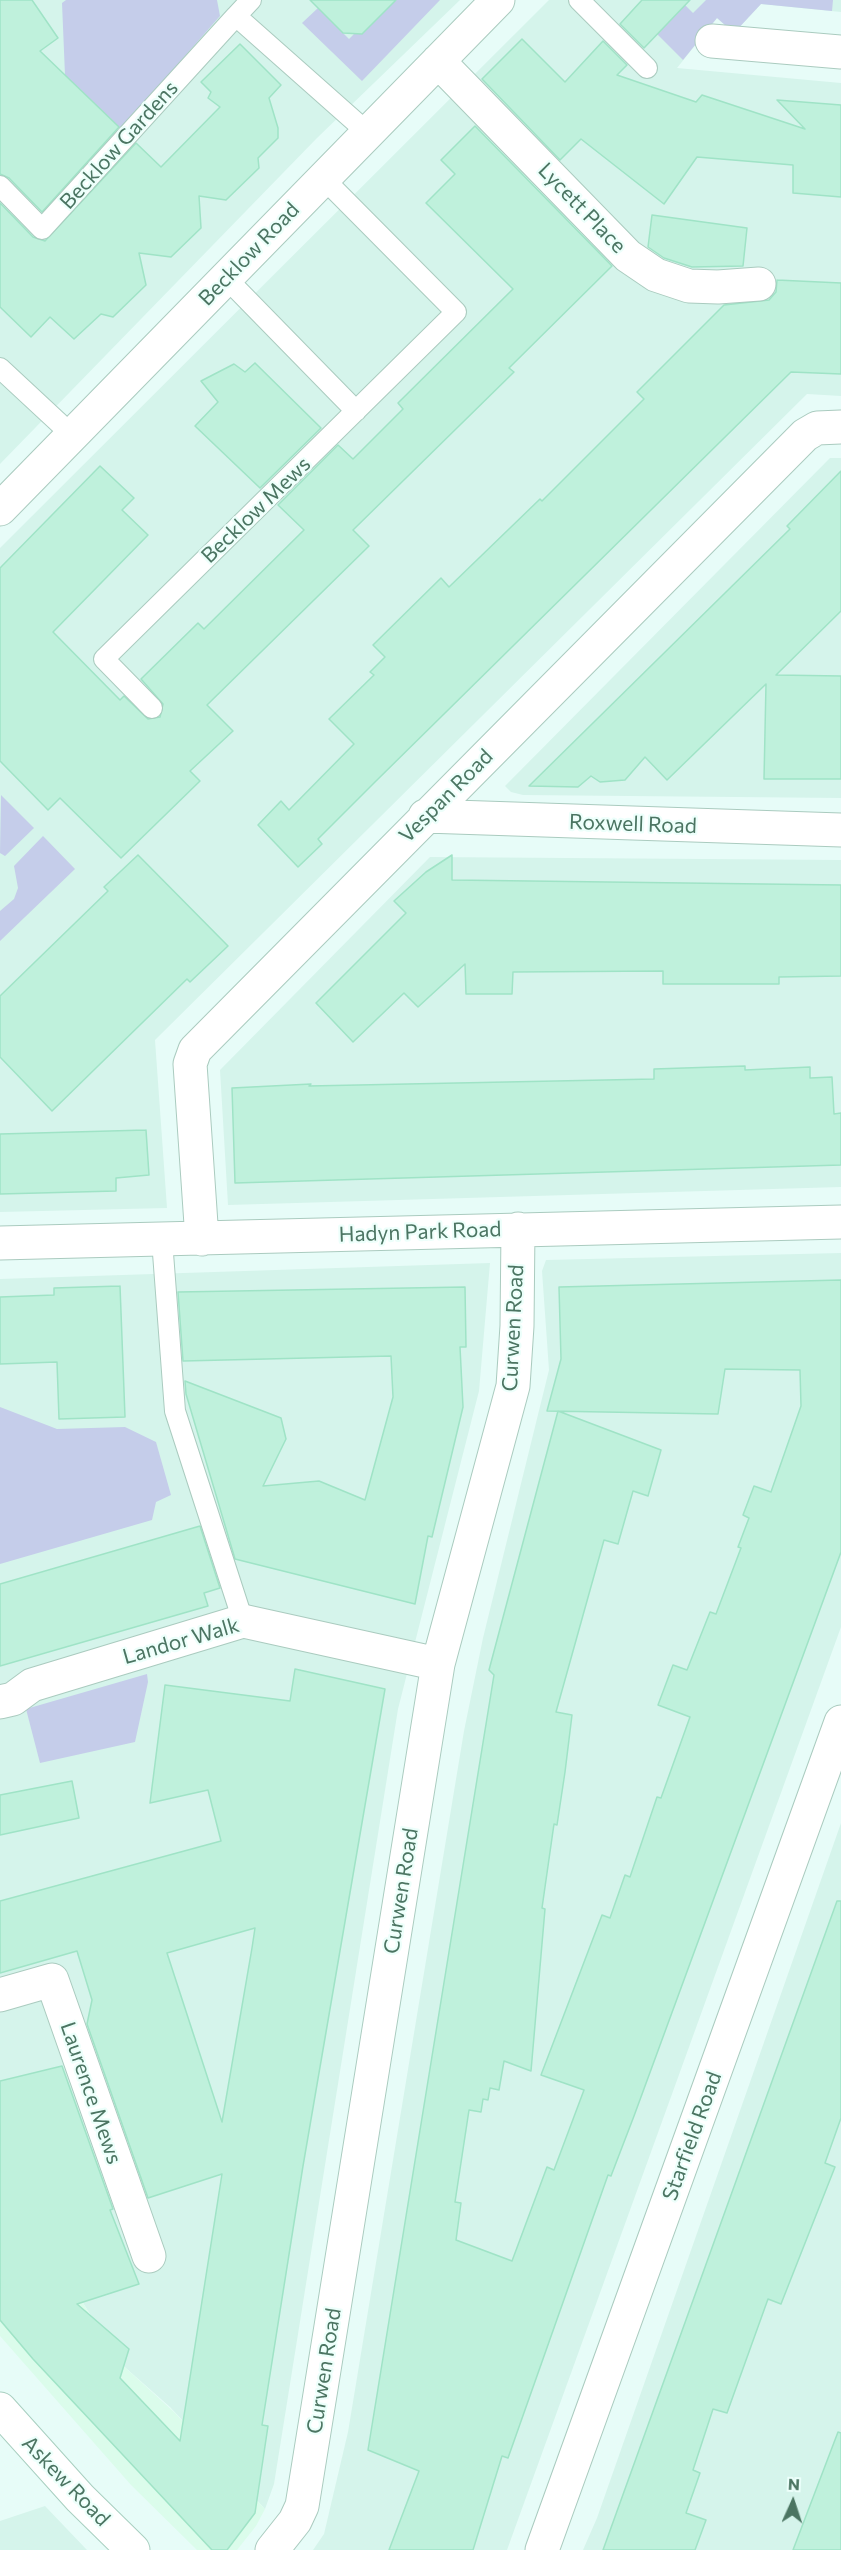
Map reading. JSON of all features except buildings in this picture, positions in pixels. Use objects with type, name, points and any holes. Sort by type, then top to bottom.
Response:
[{"type":"street","name":"Becklow Road","points":[[0,509],[498,0]]},
{"type":"street","points":[[712,41],[841,52]]},
{"type":"street","name":"Lycett Place","points":[[438,61],[628,256],[656,275],[689,286],[718,287],[759,284]]},
{"type":"street","name":"Vespan Road","points":[[202,1239],[190,1064],[195,1050],[806,435],[817,428],[841,427]]},
{"type":"street","name":"Roxwell Road","points":[[425,816],[841,830]]},
{"type":"street","name":"Hadyn Park Road","points":[[0,1243],[202,1239],[518,1228],[841,1222]]},
{"type":"street","name":"Curwen Road","points":[[272,2550],[295,2521],[302,2506],[438,1664],[513,1386],[517,1326],[518,1228]]},
{"type":"street","name":"Landor Walk","points":[[0,1702],[13,1698],[32,1685],[243,1621],[438,1664]]},
{"type":"street","name":"Starfield Road","points":[[542,2550],[841,1722]]},
{"type":"street","name":"Laurence Mews","points":[[0,1995],[52,1980],[149,2256]]},
{"type":"street","name":"Askew Road","points":[[0,2409],[80,2498],[133,2550]]},
{"type":"lane","name":"Becklow Gardens","points":[[0,186],[42,229],[251,0]]},
{"type":"lane","points":[[582,1],[647,68]]},
{"type":"lane","points":[[236,16],[368,133]]},
{"type":"lane","name":"Becklow Mews","points":[[152,708],[104,659],[456,312],[323,178]]},
{"type":"lane","points":[[226,278],[356,411]]},
{"type":"lane","points":[[0,368],[72,435]]},
{"type":"lane","points":[[162,1240],[175,1411],[243,1621]]},
{"type":"shaded area","points":[[0,0],[460,0],[317,138],[0,464]]},
{"type":"shaded area","points":[[66,0],[217,0],[220,16],[121,129],[65,75],[62,3]]},
{"type":"shaded area","points":[[390,0],[440,0],[362,81],[302,23],[318,8],[349,39],[354,34],[362,34],[379,17],[379,10]]},
{"type":"shaded area","points":[[549,0],[841,0],[841,12],[761,4],[734,33],[717,18],[677,68],[841,83],[841,396],[807,394],[155,1040],[167,1208],[0,1212],[0,548]]},
{"type":"shaded area","points":[[706,0],[833,0],[832,11],[761,4],[734,33],[717,18],[683,60],[657,34],[685,5],[693,13]]},
{"type":"shaded area","points":[[830,458],[841,458],[841,798],[523,795],[511,792],[505,786]]},
{"type":"shaded area","points":[[1,795],[34,828],[5,856],[0,853]]},
{"type":"shaded area","points":[[43,836],[75,869],[0,941],[0,911],[14,899],[18,888],[14,866]]},
{"type":"shaded area","points":[[430,857],[841,860],[841,1187],[228,1205],[220,1070]]},
{"type":"shaded area","points":[[841,1253],[841,1627],[507,2550],[313,2550],[324,2534],[348,2432],[464,1731],[483,1638],[549,1370],[542,1271],[546,1260]]},
{"type":"shaded area","points":[[490,1263],[479,1391],[398,1709],[274,2484],[265,2509],[170,2407],[119,2362],[63,2270],[0,2133],[0,1279]]},
{"type":"shaded area","points":[[0,1407],[57,1429],[125,1427],[156,1442],[171,1495],[156,1502],[152,1520],[0,1564]]},
{"type":"shaded area","points":[[147,1674],[148,1682],[135,1742],[40,1763],[26,1709]]},
{"type":"shaded area","points":[[841,1823],[841,2550],[583,2550],[597,2518]]},
{"type":"shaded area","points":[[0,2133],[63,2270],[119,2362],[174,2412],[265,2509],[256,2526],[237,2550],[197,2550],[131,2485],[0,2336]]},
{"type":"shaded area","points":[[45,2506],[87,2550],[0,2550],[0,2521]]}]
